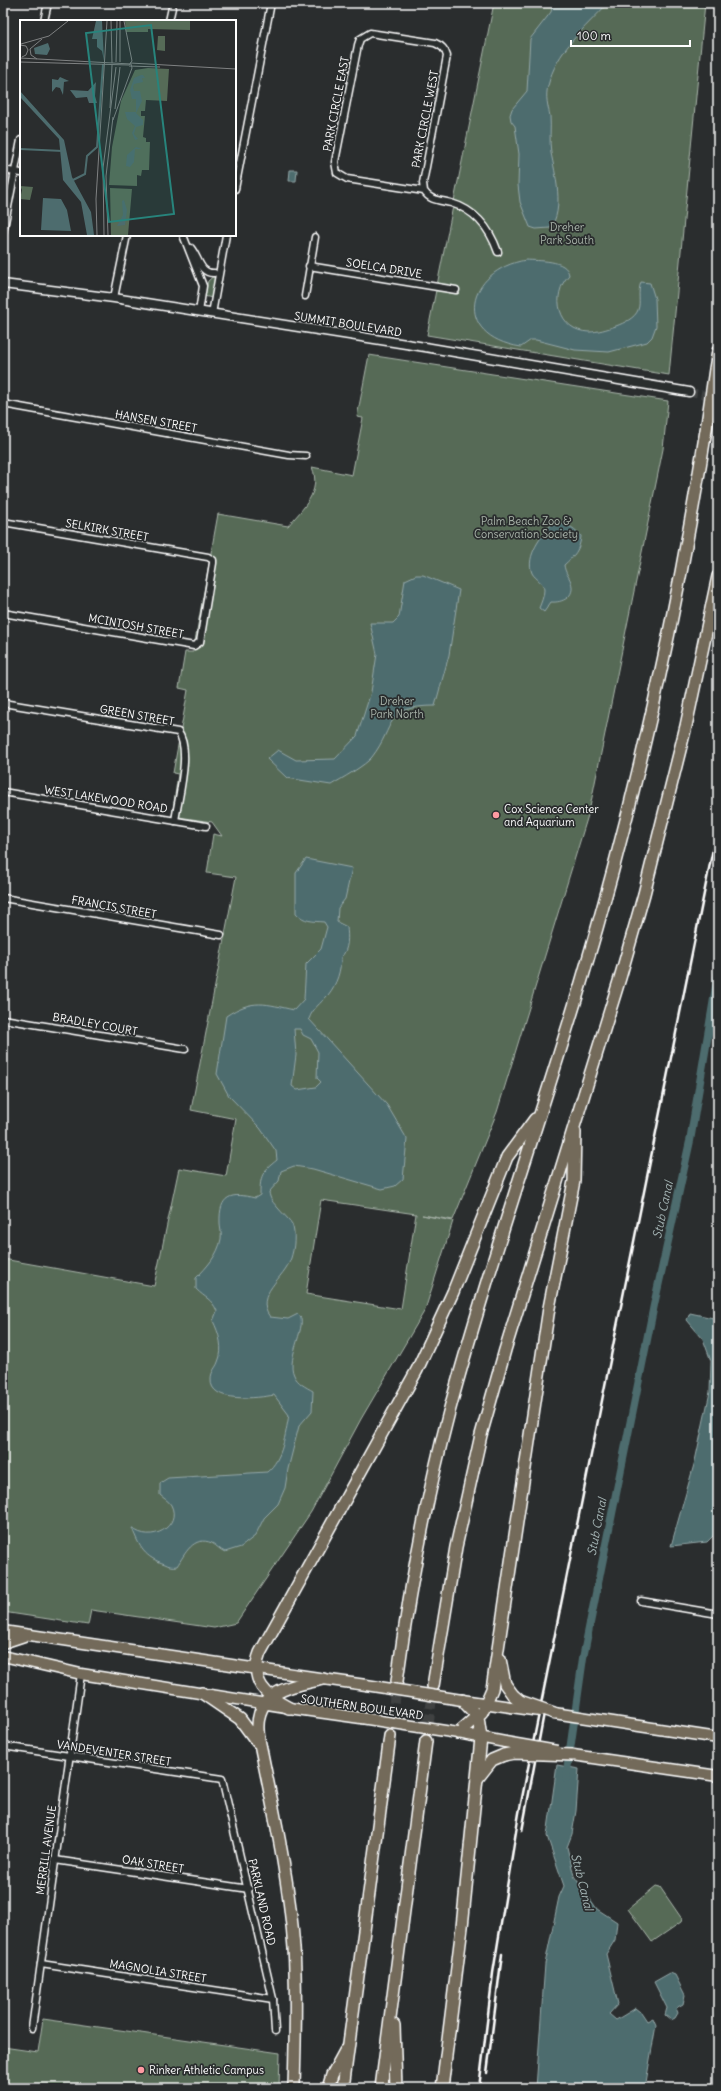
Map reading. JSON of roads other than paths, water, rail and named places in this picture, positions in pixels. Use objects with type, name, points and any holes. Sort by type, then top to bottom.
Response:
[{"type":"highway","points":[[397,1681],[417,1555],[449,1414],[473,1329],[588,959],[641,762],[675,607],[707,424],[718,351]]},
{"type":"highway","points":[[433,1686],[453,1562],[481,1435],[504,1350],[620,978],[655,852],[686,726],[718,576]]},
{"type":"highway","points":[[289,1708],[267,1700],[256,1670],[262,1649],[386,1427],[429,1344],[461,1272],[507,1158],[540,1112]]},
{"type":"highway","points":[[458,1733],[478,1717],[487,1704],[492,1689],[549,1308],[574,1181],[575,1121]]},
{"type":"highway","points":[[498,1649],[504,1680],[507,1688],[513,1695],[520,1701],[554,1713]]},
{"type":"highway","points":[[294,2088],[296,1991],[292,1927],[284,1870],[260,1748],[258,1722],[267,1700],[286,1688],[323,1679]]},
{"type":"highway","points":[[202,1693],[240,1719],[251,1732],[260,1748]]},
{"type":"highway","points":[[442,2088],[462,1927],[481,1738],[481,1728],[478,1717],[462,1700]]},
{"type":"highway","points":[[343,2088],[390,1736]]},
{"type":"highway","points":[[381,2088],[426,1741]]},
{"type":"highway","points":[[476,1781],[492,1760],[504,1755],[514,1753],[573,1754]]},
{"type":"highway","points":[[394,1990],[396,2088]]},
{"type":"highway","points":[[328,2088],[332,2075],[349,2045]]},
{"type":"main road","name":"SOUTHERN BOULEVARD","points":[[3,1631],[34,1634],[256,1670],[718,1738]]},
{"type":"main road","points":[[3,1643],[13,1638],[34,1634]]},
{"type":"main road","points":[[3,1656],[81,1674],[202,1693],[267,1700]]},
{"type":"main road","name":"SOUTHERN BOULEVARD","points":[[289,1708],[458,1733],[602,1759],[718,1776]]},
{"type":"street","points":[[44,20],[48,3]]},
{"type":"street","points":[[169,20],[173,3]]},
{"type":"street","points":[[236,184],[271,3]]},
{"type":"street","name":"PARK CIRCLE EAST","points":[[424,191],[341,177],[337,173],[335,162],[358,45],[364,35],[370,33],[435,43],[440,45],[446,51]]},
{"type":"street","name":"PARK CIRCLE WEST","points":[[424,191],[423,183],[447,56],[446,51]]},
{"type":"street","points":[[3,233],[18,172],[20,151]]},
{"type":"street","points":[[3,170],[18,172]]},
{"type":"street","points":[[424,191],[432,199],[460,206],[474,215],[489,231],[498,252]]},
{"type":"street","points":[[114,298],[127,236]]},
{"type":"street","points":[[184,236],[196,255],[203,271],[207,273],[214,273]]},
{"type":"street","points":[[212,314],[226,236]]},
{"type":"street","points":[[305,296],[315,237]]},
{"type":"street","points":[[187,242],[202,284],[199,312]]},
{"type":"street","points":[[202,284],[206,278],[214,273],[221,259]]},
{"type":"street","name":"SOELCA DRIVE","points":[[309,266],[456,290]]},
{"type":"street","name":"SUMMIT BOULEVARD","points":[[3,284],[114,298],[440,349],[689,392]]},
{"type":"street","name":"HANSEN STREET","points":[[3,404],[281,453],[306,456]]},
{"type":"street","name":"SELKIRK STREET","points":[[3,522],[208,557]]},
{"type":"street","name":"MCINTOSH STREET","points":[[3,613],[194,646],[200,642],[213,563],[208,557]]},
{"type":"street","name":"GREEN STREET","points":[[3,703],[178,732],[182,738],[184,750],[175,821]]},
{"type":"street","name":"WEST LAKEWOOD ROAD","points":[[3,792],[206,826]]},
{"type":"street","name":"FRANCIS STREET","points":[[3,898],[221,935]]},
{"type":"street","name":"BRADLEY COURT","points":[[3,1019],[185,1049]]},
{"type":"street","points":[[641,1601],[718,1614]]},
{"type":"street","name":"MERRILL AVENUE","points":[[32,2028],[81,1674]]},
{"type":"street","name":"VANDEVENTER STREET","points":[[3,1746],[222,1779]]},
{"type":"street","name":"PARKLAND ROAD","points":[[222,1779],[249,1889],[273,1999],[275,2031]]},
{"type":"street","name":"OAK STREET","points":[[55,1860],[249,1889]]},
{"type":"street","name":"MAGNOLIA STREET","points":[[41,1964],[273,1999]]},
{"type":"water","points":[[553,3],[608,3],[564,51],[552,73],[547,90],[547,98],[550,116],[550,148],[558,191],[557,212],[555,220],[550,228],[536,229],[530,227],[520,202],[518,185],[519,154],[515,126],[511,121],[510,115],[512,109],[527,91],[530,39],[551,12]]},
{"type":"water","points":[[290,170],[297,170],[296,181],[289,181]]},
{"type":"water","points":[[526,260],[558,263],[567,270],[569,275],[563,283],[560,292],[560,311],[564,319],[578,330],[589,332],[599,331],[629,320],[637,313],[638,310],[641,282],[650,283],[655,299],[656,326],[652,337],[647,342],[609,352],[575,350],[536,340],[531,340],[521,347],[499,341],[484,330],[476,317],[475,303],[480,289],[490,276],[506,266]]},
{"type":"water","points":[[552,524],[568,526],[575,529],[581,536],[576,552],[564,565],[571,582],[572,592],[563,600],[551,602],[544,612],[539,608],[544,595],[544,587],[532,573],[530,566],[533,553],[539,540]]},
{"type":"water","points":[[416,575],[423,575],[459,590],[449,655],[435,706],[418,707],[399,714],[393,720],[372,757],[353,772],[331,785],[287,778],[267,759],[278,750],[296,760],[335,759],[357,736],[371,692],[377,654],[370,623],[393,623],[399,617],[405,580]]},
{"type":"water","points":[[306,859],[352,868],[345,899],[338,908],[337,922],[347,927],[347,947],[341,957],[339,972],[334,986],[315,1009],[309,1019],[387,1105],[407,1139],[403,1179],[395,1186],[382,1189],[313,1169],[294,1166],[281,1171],[279,1181],[269,1192],[272,1201],[292,1224],[294,1232],[294,1246],[288,1265],[268,1294],[265,1301],[266,1309],[270,1317],[288,1319],[298,1314],[301,1318],[300,1332],[294,1350],[292,1368],[297,1380],[313,1391],[312,1411],[299,1426],[288,1469],[285,1488],[278,1504],[264,1518],[255,1536],[241,1547],[225,1552],[212,1543],[205,1541],[200,1542],[190,1547],[177,1566],[171,1566],[147,1555],[140,1546],[132,1528],[148,1534],[156,1533],[169,1526],[173,1513],[171,1505],[160,1495],[160,1483],[168,1478],[267,1472],[280,1454],[289,1415],[274,1395],[236,1398],[226,1396],[218,1392],[213,1387],[211,1376],[221,1352],[219,1336],[213,1321],[217,1311],[210,1301],[196,1289],[196,1278],[212,1260],[220,1245],[220,1214],[224,1201],[233,1196],[239,1195],[255,1198],[260,1195],[261,1178],[265,1171],[277,1160],[276,1151],[260,1128],[229,1096],[217,1074],[226,1016],[244,1007],[260,1004],[294,1010],[304,999],[306,964],[321,949],[327,927],[324,922],[305,920],[296,913],[296,873]],"holes":[[[294,1029],[300,1029],[303,1035],[311,1039],[318,1052],[317,1078],[321,1082],[316,1087],[297,1090],[292,1086],[296,1055]]]},
{"type":"water","points":[[690,1313],[718,1319],[718,1531],[707,1542],[671,1546],[695,1461],[710,1392],[711,1361],[703,1339],[687,1320]]},
{"type":"water","points":[[557,1765],[579,1769],[576,1811],[572,1834],[567,1847],[574,1876],[597,1909],[617,1922],[615,1940],[606,1954],[618,2004],[609,2014],[616,2020],[636,2008],[641,2012],[647,2021],[653,2018],[656,2025],[645,2088],[536,2088],[545,1964],[559,1897],[564,1886],[547,1836]]},
{"type":"water","points":[[670,1973],[675,1975],[685,1995],[683,2004],[676,2008],[678,2013],[675,2018],[671,2020],[665,2015],[667,2008],[654,1982]]},
{"type":"waterway","name":"Stub Canal","points":[[566,1778],[583,1658],[654,1305],[690,1141],[718,975]]},
{"type":"tunnel","points":[[689,392],[718,397]]},
{"type":"tunnel","points":[[390,1736],[397,1681]]},
{"type":"tunnel","points":[[426,1741],[433,1686]]},
{"type":"railway","points":[[479,2088],[493,1973],[519,1813],[718,824]]},
{"type":"railway","points":[[522,1831],[545,1708]]},
{"type":"railway","points":[[487,2073],[502,1954]]},
{"type":"place","name":"Cox Science Center and Aquarium","points":[[496,815]]},
{"type":"place","name":"Rinker Athletic Campus","points":[[141,2070]]},
{"type":"park label","name":"Dreher Park South","points":[[567,233]]},
{"type":"park label","name":"Palm Beach Zoo & Conservation Society","points":[[526,527]]},
{"type":"park label","name":"Dreher Park North","points":[[397,707]]}]
